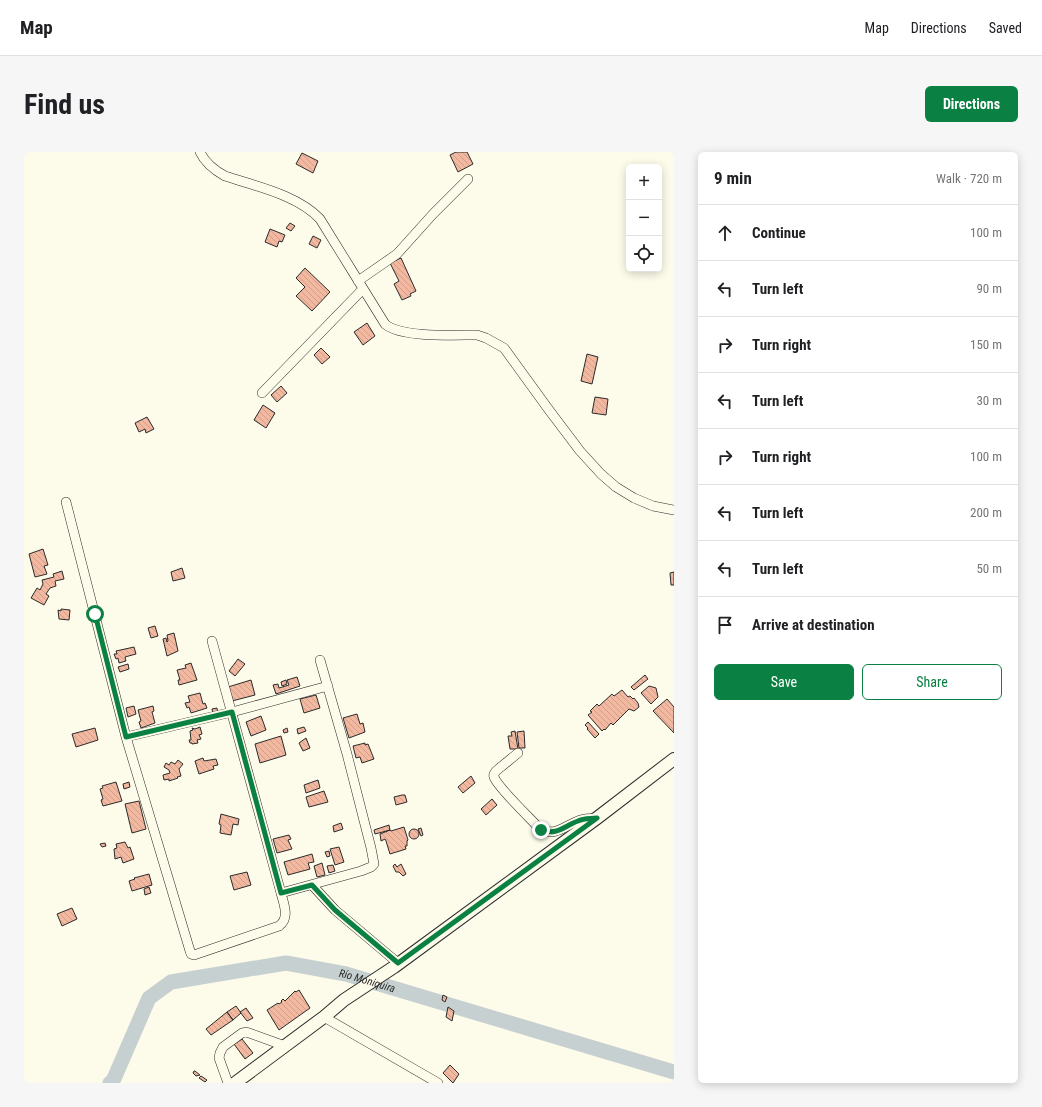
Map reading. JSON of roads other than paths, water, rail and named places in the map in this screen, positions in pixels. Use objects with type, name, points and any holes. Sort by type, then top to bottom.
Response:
[{"type":"main road","points":[[235,1083],[324,1018],[344,1000],[396,965],[597,818],[674,759]]},
{"type":"street","points":[[200,152],[207,163],[225,176],[290,197],[309,208],[320,218],[385,324],[395,330],[414,333],[478,335],[504,348],[548,410],[580,451],[601,474],[616,487],[634,498],[652,506],[674,510]]},
{"type":"street","points":[[262,393],[360,285],[397,254],[432,214],[468,179]]},
{"type":"street","points":[[66,502],[126,737],[191,954],[197,955],[279,926],[284,922],[286,917],[281,893],[212,641]]},
{"type":"street","points":[[281,893],[371,867],[374,862],[347,754],[320,660]]},
{"type":"street","points":[[126,737],[232,712],[328,686]]},
{"type":"street","points":[[518,753],[496,771],[494,777],[541,830],[555,832],[577,821],[597,818]]},
{"type":"street","points":[[312,885],[335,910],[396,965]]},
{"type":"street","points":[[324,1018],[438,1083]]},
{"type":"street","points":[[228,1083],[219,1058],[220,1053],[223,1047],[242,1033],[246,1032],[286,1046]]},
{"type":"waterway","name":"Río Moniquira","points":[[110,1083],[113,1081],[149,998],[171,982],[286,963],[346,974],[674,1072]]}]
